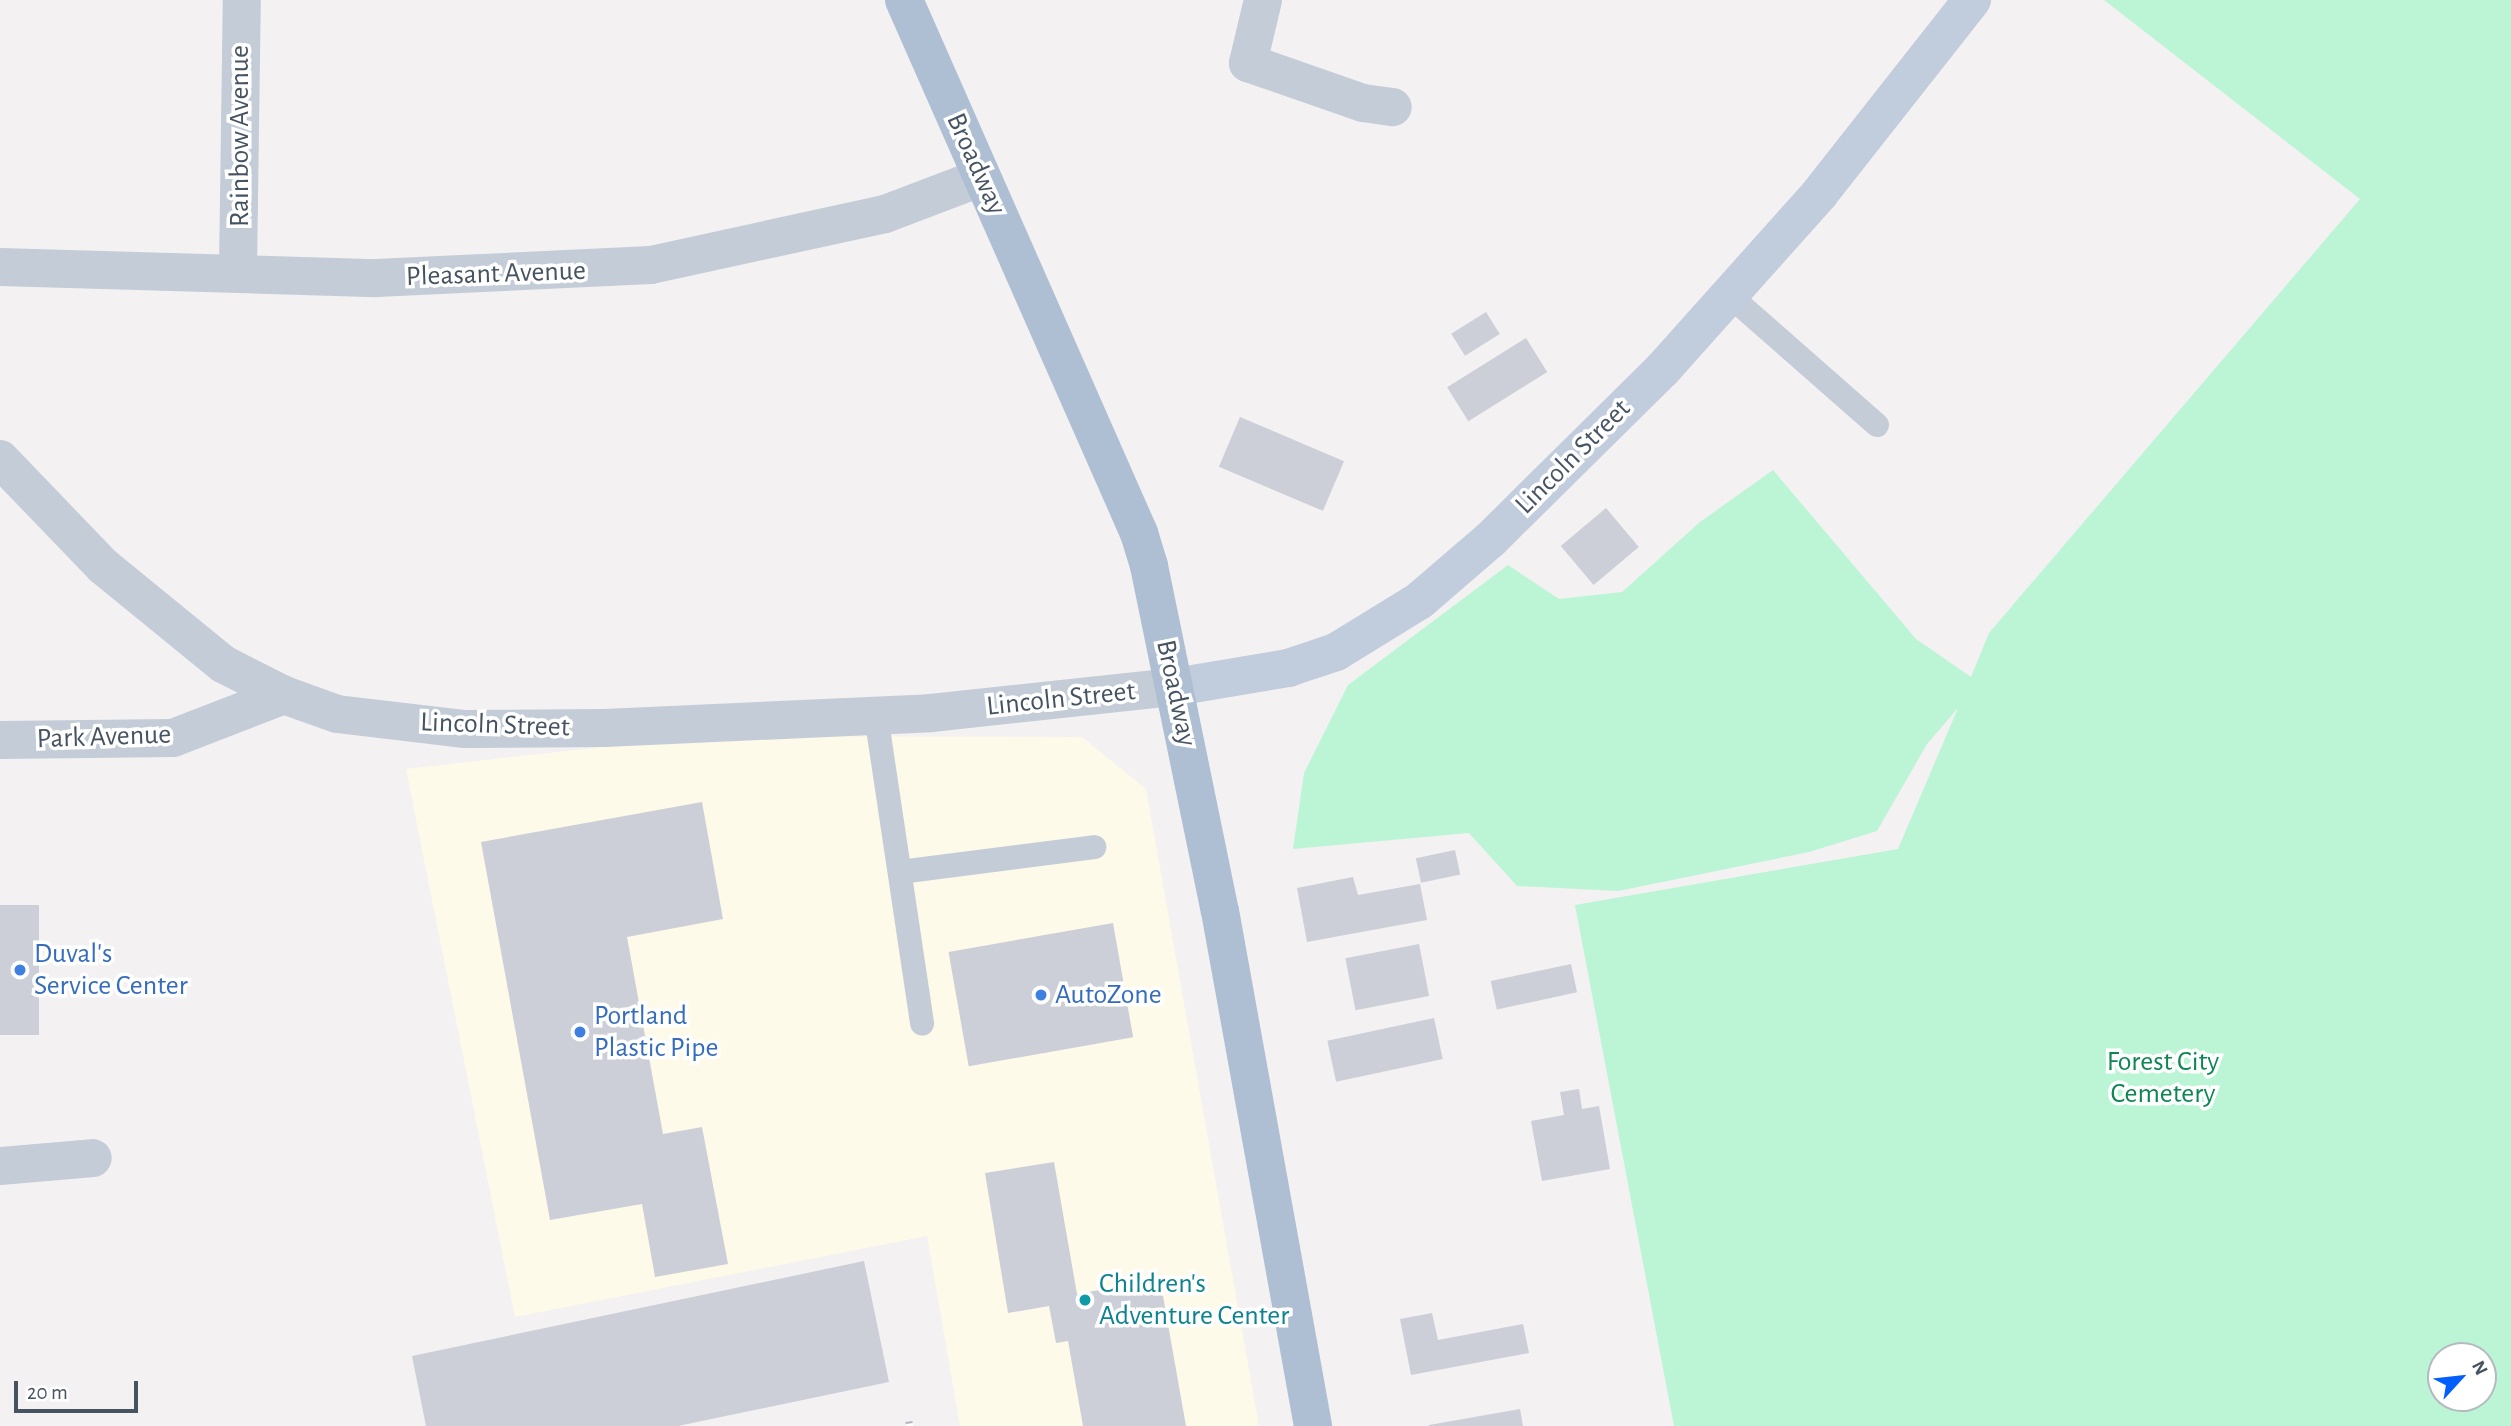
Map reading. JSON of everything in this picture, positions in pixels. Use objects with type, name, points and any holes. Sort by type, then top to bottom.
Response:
[{"type":"main road","name":"Broadway","points":[[904,0],[980,178],[1139,533],[1175,687],[1313,1426]]},
{"type":"main road","name":"Lincoln Street","points":[[1175,687],[1288,668],[1335,652],[1419,601],[1561,472],[1729,295],[1820,193],[1972,0]]},
{"type":"street","name":"Rainbow Avenue","points":[[238,271],[242,0]]},
{"type":"street","points":[[1263,0],[1248,63],[1363,103],[1392,107]]},
{"type":"street","name":"Pleasant Avenue","points":[[0,267],[238,271],[376,278],[651,265],[885,214],[980,178]]},
{"type":"street","name":"Lincoln Street","points":[[0,459],[103,566],[223,664],[284,695],[337,714],[465,729],[605,728],[876,715],[1175,687]]},
{"type":"street","name":"Park Avenue","points":[[0,740],[173,738],[284,695]]},
{"type":"street","points":[[0,1166],[93,1158]]},
{"type":"lane","points":[[1729,295],[1877,425]]},
{"type":"lane","points":[[876,715],[922,1024]]},
{"type":"lane","points":[[900,872],[1094,847]]},
{"type":"shaded area","points":[[701,736],[1082,737],[1146,789],[1259,1426],[960,1426],[927,1236],[515,1317],[406,769]]},
{"type":"green space","name":"Forest City Cemetery","points":[[2104,0],[2511,0],[2511,1426],[1674,1426],[1575,905],[1898,849],[1958,708],[1927,744],[1877,831],[1809,852],[1618,891],[1517,886],[1469,833],[1293,849],[1304,773],[1348,685],[1508,565],[1559,599],[1622,592],[1700,522],[1773,470],[1916,639],[1971,677],[1989,633],[2360,199]]},
{"type":"building","points":[[1486,312],[1500,334],[1465,356],[1451,334]]},
{"type":"building","points":[[1526,338],[1547,372],[1468,421],[1447,387]]},
{"type":"building","points":[[1240,417],[1344,461],[1323,511],[1219,467]]},
{"type":"building","points":[[1606,508],[1639,547],[1594,585],[1561,546]]},
{"type":"building","name":"Portland Plastic Pipe","points":[[702,802],[723,919],[627,937],[663,1134],[702,1127],[728,1264],[655,1277],[642,1204],[550,1220],[481,842]]},
{"type":"building","points":[[1455,850],[1460,874],[1421,883],[1416,858]]},
{"type":"building","points":[[1353,877],[1358,895],[1420,884],[1427,920],[1307,942],[1297,888]]},
{"type":"building","name":"Duval's Service Center","points":[[0,905],[39,905],[39,1035],[0,1035]]},
{"type":"building","name":"AutoZone","points":[[1113,923],[1133,1037],[969,1066],[949,952]]},
{"type":"building","points":[[1419,944],[1429,996],[1355,1010],[1345,958]]},
{"type":"building","points":[[1571,964],[1577,992],[1497,1009],[1491,981]]},
{"type":"building","points":[[1434,1018],[1443,1059],[1336,1082],[1327,1041]]},
{"type":"building","points":[[1579,1089],[1582,1109],[1599,1106],[1610,1169],[1542,1181],[1531,1121],[1564,1115],[1560,1092]]},
{"type":"building","name":"Children's Adventure Center","points":[[1054,1162],[1077,1294],[1160,1279],[1186,1426],[1083,1426],[1068,1341],[1056,1343],[1049,1306],[1008,1313],[985,1173]]},
{"type":"building","points":[[864,1261],[889,1382],[678,1426],[426,1426],[412,1356]]},
{"type":"building","points":[[1432,1313],[1438,1340],[1523,1324],[1529,1353],[1411,1375],[1400,1319]]},
{"type":"building","points":[[1520,1409],[1523,1426],[1429,1426],[1429,1425]]},
{"type":"railway","points":[[906,1426],[913,1425]]},
{"type":"place","name":"Duval's Service Center","points":[[20,970]]},
{"type":"place","name":"AutoZone","points":[[1041,995]]},
{"type":"place","name":"Portland Plastic Pipe","points":[[580,1032]]},
{"type":"place","name":"Children's Adventure Center","points":[[1085,1300]]}]
